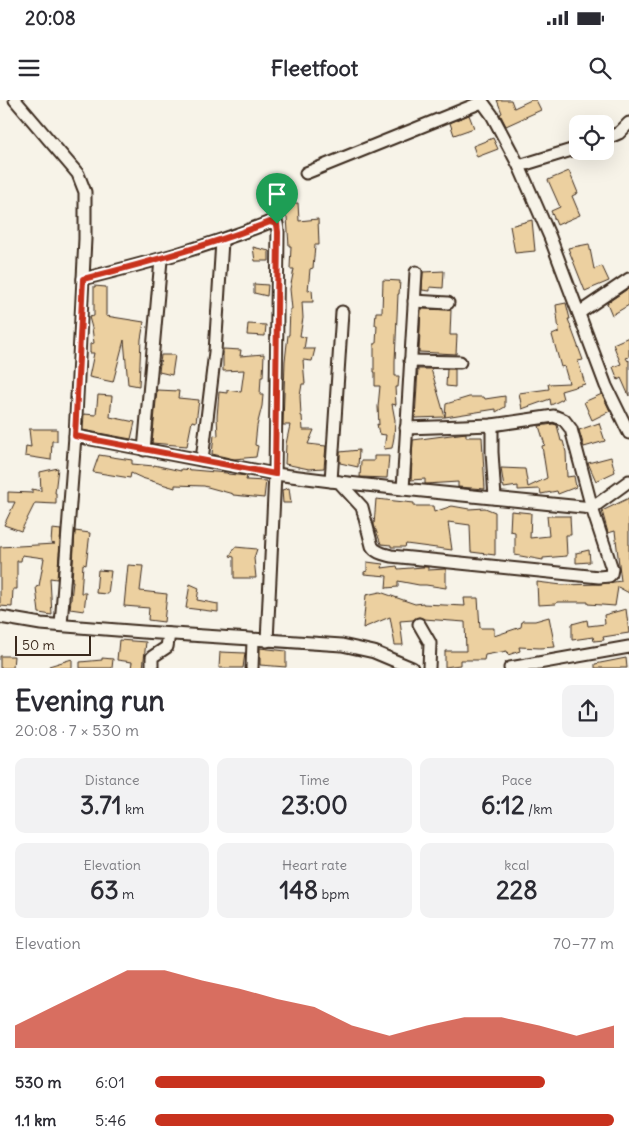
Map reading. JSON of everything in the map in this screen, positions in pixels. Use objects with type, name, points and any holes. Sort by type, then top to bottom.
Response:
[{"type":"street","points":[[14,100],[67,161],[82,182],[85,192],[83,279],[75,436],[61,625]]},
{"type":"street","points":[[306,173],[481,101],[492,115],[519,166],[550,237],[606,386],[629,434]]},
{"type":"street","points":[[614,135],[629,123]]},
{"type":"street","points":[[519,166],[569,151]]},
{"type":"street","points":[[83,279],[161,260],[222,241],[270,222],[277,224],[275,474],[267,641]]},
{"type":"street","points":[[202,460],[215,352],[222,241]]},
{"type":"street","points":[[144,450],[161,260]]},
{"type":"street","points":[[404,489],[416,272]]},
{"type":"street","points":[[579,313],[629,279]]},
{"type":"street","points":[[414,301],[448,303]]},
{"type":"street","points":[[342,312],[335,481],[362,507],[372,546],[375,550],[391,556],[543,572],[599,577],[611,574],[612,570],[592,508],[571,429],[564,420],[554,416],[492,425],[406,428]]},
{"type":"street","points":[[410,361],[460,362]]},
{"type":"street","points":[[492,425],[495,498]]},
{"type":"street","points":[[75,436],[275,474],[592,508],[629,481]]},
{"type":"street","points":[[0,618],[41,624],[342,645],[374,652],[412,668]]},
{"type":"street","points":[[419,624],[430,643],[429,668]]},
{"type":"street","points":[[152,668],[152,657],[167,647],[169,634]]},
{"type":"street","points":[[252,668],[253,640]]},
{"type":"street","points":[[510,668],[629,647]]},
{"type":"building","points":[[497,100],[511,100],[514,108],[531,100],[536,100],[541,110],[506,126],[500,114],[502,113]]},
{"type":"building","points":[[469,115],[474,128],[454,135],[450,123]]},
{"type":"building","points":[[493,138],[498,149],[477,157],[473,146]]},
{"type":"building","points":[[569,171],[578,193],[572,196],[580,215],[557,225],[551,211],[560,207],[548,180]]},
{"type":"building","points":[[298,203],[299,221],[318,219],[319,245],[315,245],[308,291],[312,290],[313,302],[302,302],[303,318],[300,336],[306,337],[304,349],[315,349],[312,361],[303,360],[305,384],[302,384],[300,396],[303,430],[314,430],[308,444],[326,446],[324,468],[309,469],[285,464],[286,444],[290,425],[283,425],[285,361],[290,309],[292,309],[290,289],[294,269],[290,269],[291,246],[289,246],[287,217],[282,217],[281,204]]},
{"type":"building","points":[[532,220],[535,251],[515,253],[510,226]]},
{"type":"building","points":[[589,244],[594,269],[602,266],[609,281],[585,291],[568,248]]},
{"type":"building","points":[[253,247],[269,251],[269,261],[255,261]]},
{"type":"building","points":[[444,271],[443,288],[430,287],[430,291],[422,290],[423,272]]},
{"type":"building","points":[[383,280],[400,281],[395,361],[395,376],[399,376],[398,387],[395,387],[396,405],[392,404],[395,420],[394,437],[392,448],[384,449],[386,435],[379,434],[377,424],[379,425],[380,386],[375,386],[374,372],[376,312],[382,312]]},
{"type":"building","points":[[254,284],[268,285],[267,296],[254,293]]},
{"type":"building","points":[[94,286],[106,287],[106,316],[144,322],[141,339],[139,386],[128,384],[124,340],[113,382],[89,377],[94,353],[90,353],[90,344],[94,343],[89,317],[94,316]]},
{"type":"building","points":[[629,288],[629,305],[612,315],[607,303]]},
{"type":"building","points":[[566,303],[570,319],[568,319],[583,360],[578,361],[585,384],[561,391],[563,399],[551,405],[550,399],[522,409],[519,393],[549,389],[548,384],[569,383],[564,366],[561,367],[552,335],[559,332],[556,305]]},
{"type":"building","points":[[421,309],[451,310],[450,335],[457,335],[456,354],[419,352]]},
{"type":"building","points":[[248,324],[266,325],[265,336],[247,335]]},
{"type":"building","points":[[629,337],[629,357],[626,358],[629,360],[629,396],[621,378],[618,380],[613,367],[621,364],[613,344]]},
{"type":"building","points":[[223,349],[241,350],[240,356],[264,354],[260,395],[263,395],[257,426],[255,445],[258,446],[256,457],[234,459],[212,454],[214,435],[218,436],[219,392],[227,393],[227,390],[241,392],[244,370],[223,371]]},
{"type":"building","points":[[161,355],[175,355],[172,375],[159,372]]},
{"type":"building","points":[[418,369],[431,369],[445,417],[415,418]]},
{"type":"building","points":[[447,369],[455,369],[455,387],[446,386]]},
{"type":"building","points":[[157,390],[179,391],[178,398],[199,400],[196,422],[192,421],[187,446],[152,443]]},
{"type":"building","points":[[602,394],[610,411],[592,420],[584,402]]},
{"type":"building","points":[[98,395],[112,396],[110,417],[135,422],[131,439],[83,430],[84,414],[96,415]]},
{"type":"building","points":[[505,396],[505,407],[496,412],[496,409],[445,417],[446,404],[469,397],[484,397],[485,399]]},
{"type":"building","points":[[599,423],[605,441],[584,447],[579,430]]},
{"type":"building","points":[[557,425],[566,452],[567,477],[574,476],[576,487],[558,494],[557,491],[541,494],[540,489],[518,490],[518,486],[504,488],[501,468],[525,469],[528,487],[547,478],[542,446],[545,445],[539,426]]},
{"type":"building","points":[[29,429],[57,429],[57,441],[52,441],[51,460],[25,456],[26,446],[31,447]]},
{"type":"building","points":[[466,433],[466,437],[482,437],[485,489],[458,487],[458,482],[425,484],[425,479],[411,480],[413,440]]},
{"type":"building","points":[[359,450],[358,467],[340,463],[340,452]]},
{"type":"building","points":[[99,455],[132,460],[132,464],[154,465],[181,471],[181,469],[247,476],[246,480],[266,481],[264,498],[233,495],[204,486],[175,485],[175,488],[131,473],[130,478],[93,472]]},
{"type":"building","points":[[374,456],[389,456],[387,478],[360,477],[361,461],[374,461]]},
{"type":"building","points":[[611,457],[615,472],[596,481],[588,463]]},
{"type":"building","points":[[58,468],[55,493],[56,504],[35,503],[21,531],[4,525],[15,502],[8,502],[8,492],[32,493],[32,489],[41,491],[40,472]]},
{"type":"building","points":[[289,488],[291,503],[283,503],[282,490]]},
{"type":"building","points":[[629,498],[629,593],[618,587],[615,606],[588,604],[588,602],[557,602],[556,604],[538,605],[537,582],[562,585],[600,584],[621,581],[615,531],[608,533],[602,511]]},
{"type":"building","points":[[376,499],[414,503],[414,506],[433,506],[434,512],[452,506],[469,509],[485,508],[495,512],[495,555],[471,552],[470,525],[448,522],[452,550],[406,544],[405,547],[391,547],[391,545],[381,544],[374,525]]},
{"type":"building","points":[[511,511],[531,513],[530,538],[549,536],[547,516],[570,516],[571,535],[566,535],[567,556],[543,558],[543,560],[515,555],[515,532],[510,531]]},
{"type":"building","points":[[52,529],[61,530],[57,579],[50,578],[52,615],[39,613],[36,587],[39,586],[44,558],[22,555],[21,561],[17,561],[17,589],[13,589],[12,607],[0,606],[0,547],[55,544],[51,543]]},
{"type":"building","points":[[75,531],[90,533],[86,565],[83,564],[81,593],[86,593],[84,611],[70,609]]},
{"type":"building","points":[[235,547],[257,549],[254,558],[256,578],[234,578],[234,557],[230,556]]},
{"type":"building","points":[[589,550],[590,562],[576,563],[576,553]]},
{"type":"building","points":[[367,562],[383,564],[382,568],[397,566],[398,569],[428,567],[428,570],[446,569],[446,588],[398,581],[398,587],[386,588],[387,576],[364,574],[367,571]]},
{"type":"building","points":[[128,565],[143,566],[140,591],[167,594],[164,622],[148,620],[149,608],[124,606]]},
{"type":"building","points":[[98,570],[111,571],[108,594],[96,593]]},
{"type":"building","points":[[190,584],[199,588],[197,600],[218,604],[218,612],[186,608]]},
{"type":"building","points":[[380,592],[415,604],[465,606],[464,598],[478,598],[480,628],[494,628],[494,636],[521,627],[522,621],[535,621],[549,617],[555,647],[519,647],[520,651],[508,655],[507,651],[485,655],[484,660],[460,660],[460,665],[445,667],[445,651],[466,651],[465,622],[419,617],[413,620],[400,621],[403,645],[395,645],[390,617],[363,628],[366,595]]},
{"type":"building","points":[[626,609],[629,633],[603,637],[604,640],[594,641],[593,637],[572,640],[572,624],[587,620],[588,626],[605,624],[604,615]]},
{"type":"building","points":[[119,640],[146,642],[143,668],[131,668],[132,662],[117,660]]},
{"type":"building","points":[[260,648],[286,651],[286,667],[260,665]]},
{"type":"building","points":[[220,652],[245,653],[243,668],[219,668]]},
{"type":"building","points":[[0,656],[14,656],[13,668],[0,668]]},
{"type":"building","points":[[102,658],[113,659],[112,668],[80,668],[80,662],[102,660]]},
{"type":"building","points":[[626,658],[627,668],[595,668],[595,664]]},
{"type":"building","points":[[72,659],[72,668],[49,668],[49,666]]},
{"type":"route","points":[[270,222],[277,224],[275,474],[75,436],[83,279],[161,260],[222,241],[270,222]]}]
